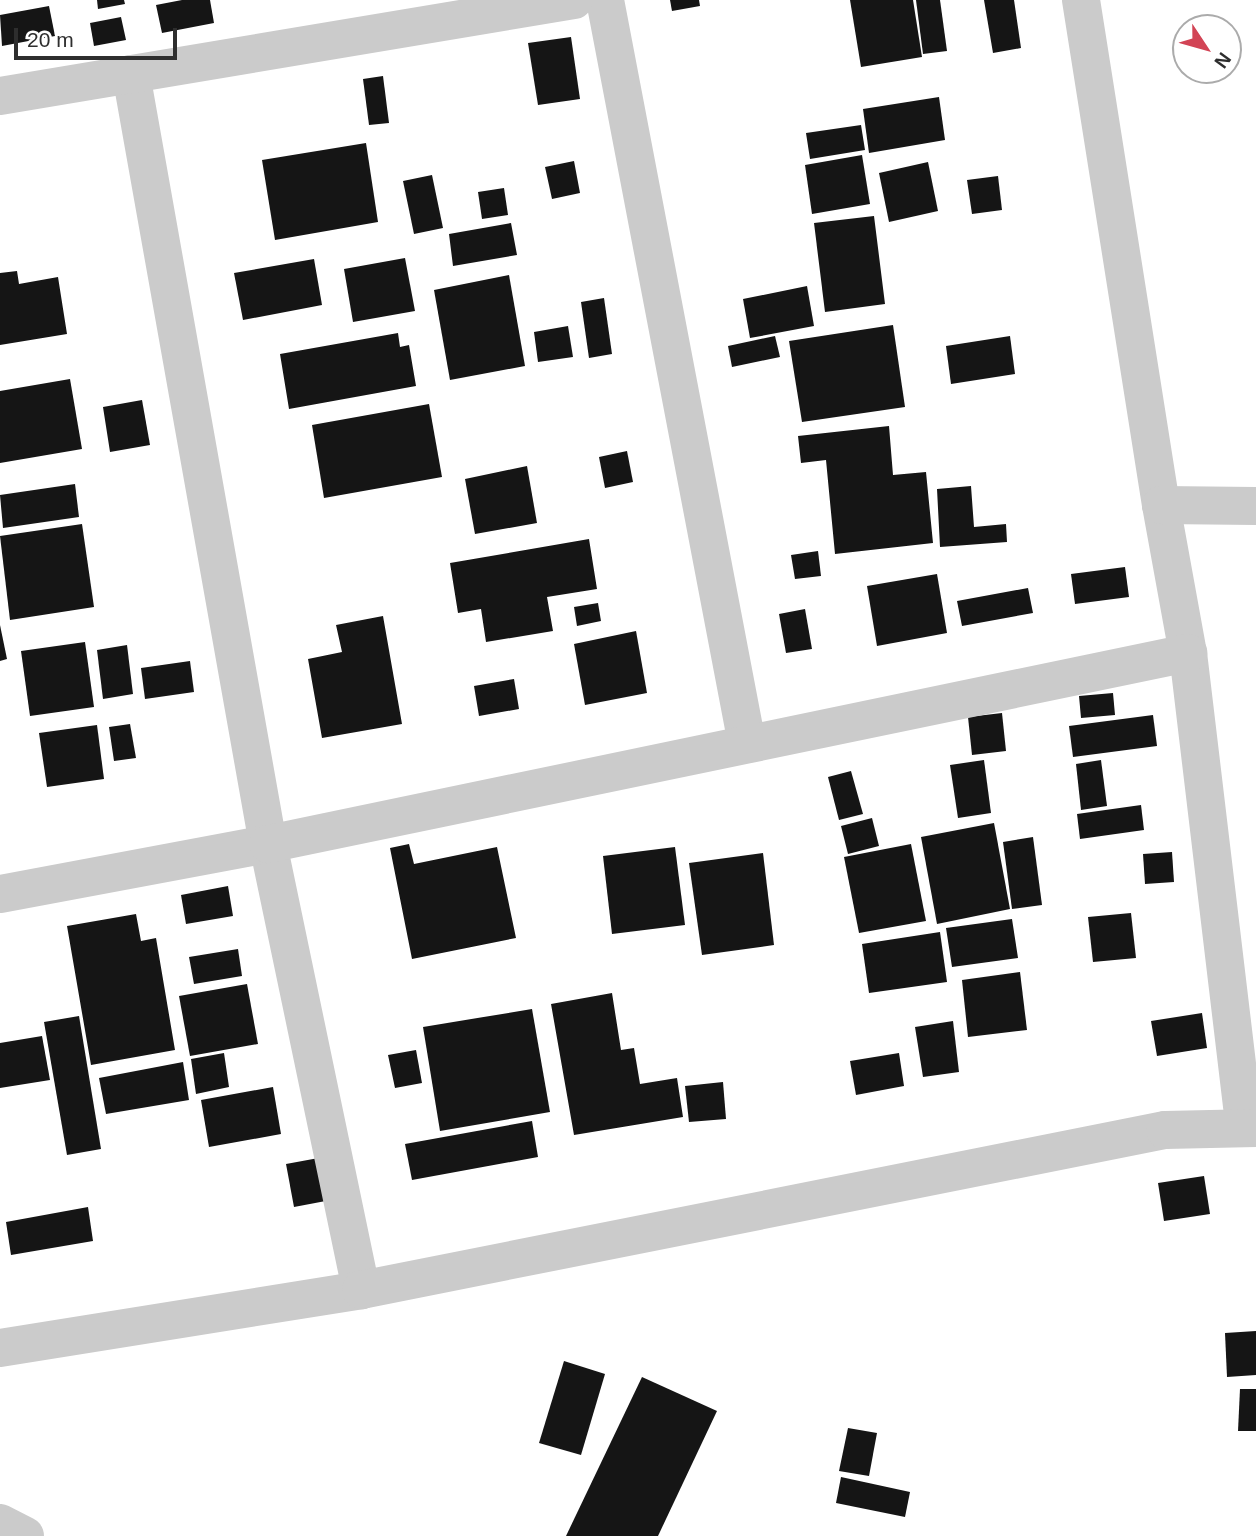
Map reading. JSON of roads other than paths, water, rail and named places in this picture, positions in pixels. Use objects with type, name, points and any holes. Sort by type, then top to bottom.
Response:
[{"type":"street","points":[[0,96],[574,0]]},
{"type":"street","points":[[606,0],[747,744]]},
{"type":"street","points":[[0,1348],[361,1290],[1165,1130],[1250,1127],[1188,653],[1161,505],[1081,0]]},
{"type":"street","points":[[131,74],[268,844],[361,1290]]},
{"type":"street","points":[[1161,505],[1256,506]]},
{"type":"street","points":[[0,894],[268,844],[1188,653]]},
{"type":"street","points":[[0,1522],[25,1536]]}]
